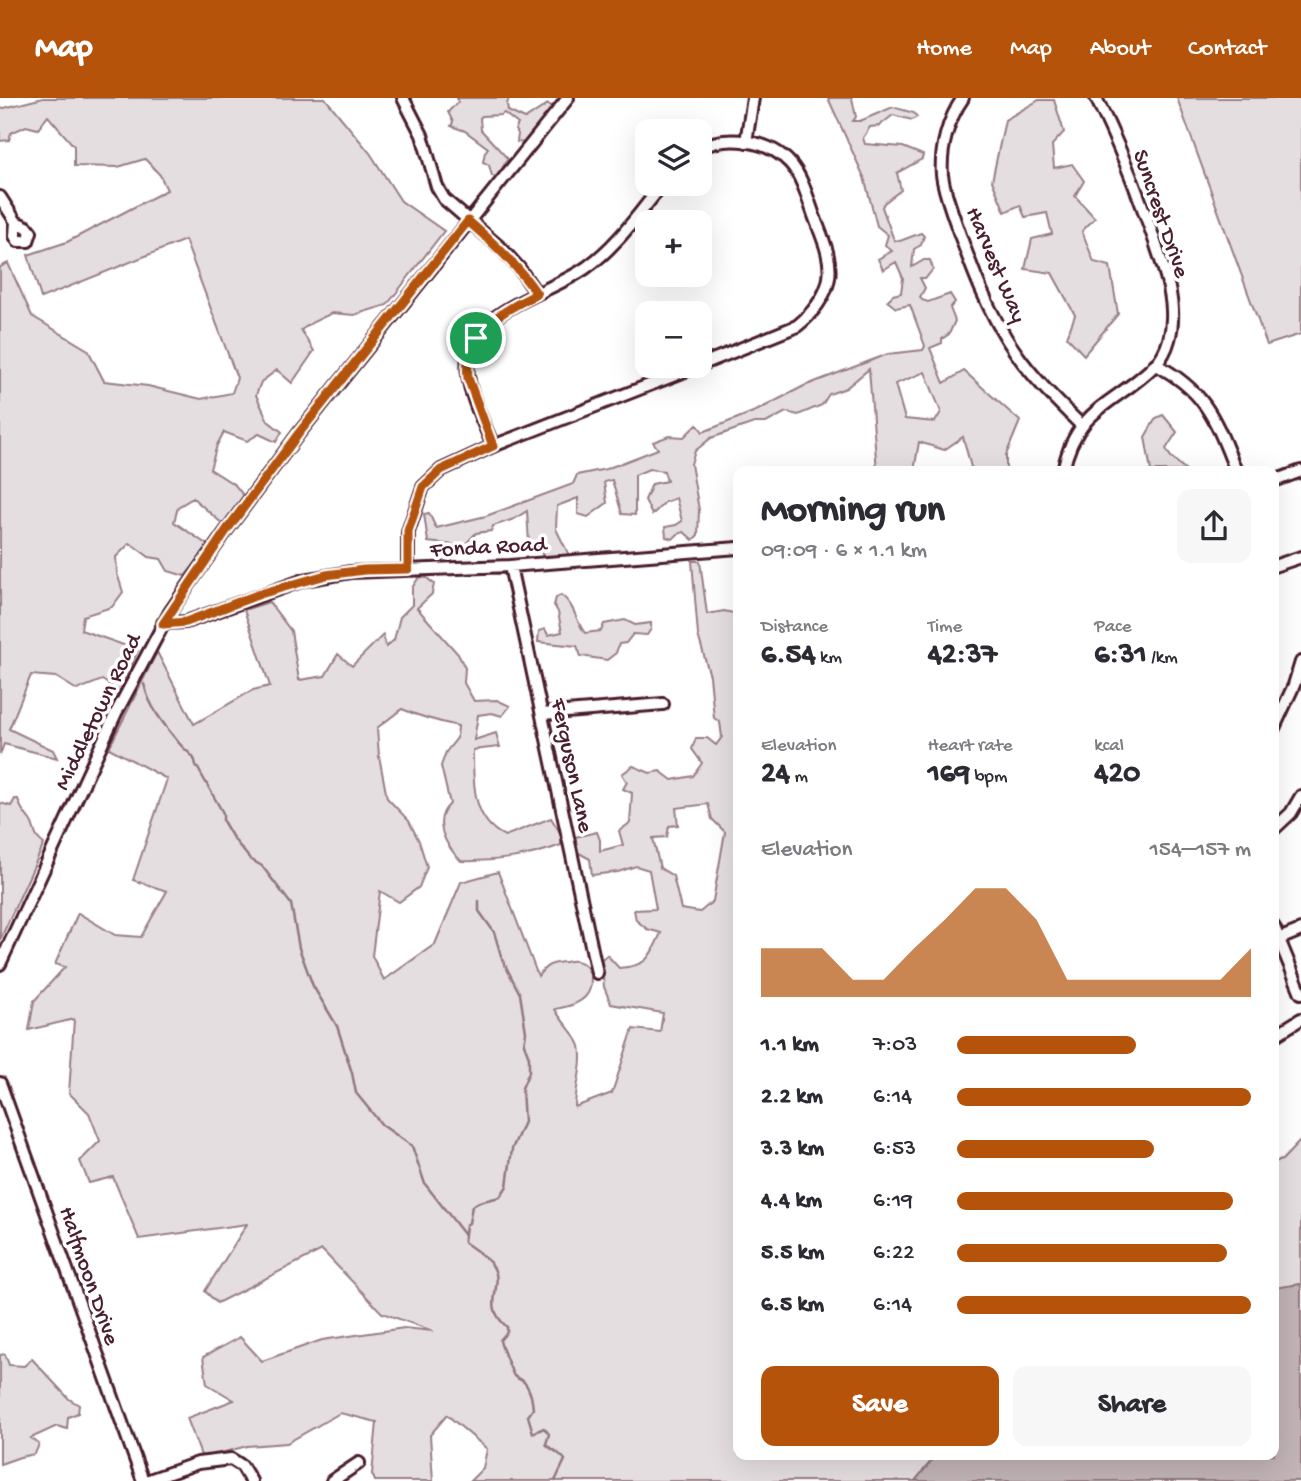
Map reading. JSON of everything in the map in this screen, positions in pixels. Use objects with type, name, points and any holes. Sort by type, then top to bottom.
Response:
[{"type":"street","points":[[403,98],[422,135],[437,187],[444,200],[502,249],[537,294]]},
{"type":"street","name":"Middletown Road","points":[[0,964],[116,713],[163,624],[205,561],[299,433],[568,98]]},
{"type":"street","points":[[746,142],[753,98]]},
{"type":"street","name":"Harvest Way","points":[[963,98],[948,129],[942,168],[944,189],[965,249],[1000,329],[1016,354],[1055,400],[1081,425]]},
{"type":"street","name":"Suncrest Drive","points":[[1064,466],[1071,440],[1081,425],[1155,365],[1168,345],[1172,323],[1171,298],[1163,264],[1144,210],[1096,98]]},
{"type":"street","points":[[712,145],[728,141],[746,142],[775,151],[790,163],[811,206],[827,251],[830,275],[827,287],[806,320],[712,360]]},
{"type":"street","points":[[493,446],[468,378],[471,347],[485,326],[495,317],[589,267],[617,240],[653,196]]},
{"type":"street","points":[[0,197],[16,222]]},
{"type":"street","points":[[1155,365],[1184,382],[1201,397],[1234,466]]},
{"type":"street","points":[[408,569],[408,531],[423,487],[441,470],[493,446],[666,378]]},
{"type":"street","points":[[1279,479],[1301,471]]},
{"type":"street","name":"Fonda Road","points":[[163,624],[186,622],[260,594],[326,575],[364,570],[510,566],[733,548]]},
{"type":"street","points":[[1279,563],[1301,556]]},
{"type":"street","name":"Ferguson Lane","points":[[510,566],[597,973]]},
{"type":"street","points":[[1279,717],[1301,662]]},
{"type":"street","points":[[542,714],[663,704]]},
{"type":"street","points":[[1279,824],[1291,813],[1301,796]]},
{"type":"street","points":[[1301,930],[1279,939],[1301,993]]},
{"type":"street","points":[[1279,1033],[1301,1019]]},
{"type":"street","name":"Halfmoon Drive","points":[[0,1083],[144,1481]]},
{"type":"street","points":[[144,1481],[198,1463],[231,1459],[242,1466],[251,1481]]},
{"type":"street","points":[[332,1481],[359,1463]]},
{"type":"shaded area","points":[[43,98],[325,98],[370,153],[401,201],[444,231],[387,305],[354,315],[332,313],[313,322],[301,330],[314,351],[292,383],[277,370],[261,382],[256,395],[268,421],[282,432],[276,442],[259,434],[247,441],[224,432],[210,469],[235,485],[244,496],[225,526],[193,498],[178,507],[174,522],[209,546],[185,576],[168,571],[161,559],[149,557],[130,543],[116,557],[117,573],[123,592],[112,607],[83,616],[81,630],[138,650],[120,691],[102,680],[77,690],[56,677],[31,675],[9,729],[53,750],[57,758],[4,744],[0,755],[0,267],[8,263],[32,316],[88,350],[104,381],[148,386],[201,399],[232,393],[237,378],[185,240],[41,298],[28,255],[67,242],[167,190],[160,175],[145,159],[118,167],[74,166],[74,146],[48,116],[38,129],[26,126],[11,133],[9,140],[0,141],[0,109]]},
{"type":"shaded area","points":[[457,98],[509,98],[508,111],[525,119],[548,104],[554,108],[525,143],[517,142],[518,134],[515,130],[518,124],[504,113],[480,118],[481,130],[508,159],[497,177],[492,176],[489,165],[483,162],[488,148],[465,131],[451,126],[453,122],[448,112],[458,102]]},
{"type":"shaded area","points":[[828,98],[852,98],[856,117],[853,121],[860,121],[893,107],[914,113],[917,117],[912,120],[893,115],[879,126],[870,127],[863,138],[865,144],[903,147],[923,155],[922,159],[897,173],[901,190],[882,207],[894,240],[900,241],[921,233],[924,236],[921,245],[914,249],[912,267],[924,260],[930,260],[933,269],[926,278],[920,278],[925,288],[920,297],[922,300],[928,302],[950,294],[955,302],[950,308],[955,321],[949,334],[942,339],[942,343],[930,348],[944,383],[964,371],[1020,421],[1006,455],[1006,466],[971,466],[963,437],[944,450],[919,442],[915,466],[877,466],[869,369],[846,388],[829,394],[822,405],[798,415],[786,412],[766,423],[754,423],[711,438],[695,451],[691,464],[699,510],[698,535],[693,540],[684,532],[673,539],[666,537],[665,527],[682,521],[676,498],[665,502],[652,515],[645,500],[652,484],[667,481],[664,471],[649,469],[635,475],[635,515],[622,514],[612,480],[604,482],[607,503],[588,517],[578,514],[578,498],[557,506],[556,529],[569,555],[543,556],[538,546],[529,543],[527,511],[493,526],[491,531],[476,533],[464,546],[428,542],[424,514],[429,513],[436,528],[486,516],[573,484],[577,475],[606,469],[658,449],[653,442],[669,436],[684,437],[697,424],[703,432],[758,410],[804,386],[888,354],[923,350],[925,346],[910,305],[896,308],[887,301],[893,295],[901,293],[903,278],[896,262],[883,270],[878,259],[892,251],[885,245],[888,235],[877,226],[864,177]],"holes":[[[925,372],[941,412],[935,422],[905,419],[895,384]]]},
{"type":"shaded area","points":[[1177,98],[1301,98],[1301,334],[1267,345]]},
{"type":"shaded area","points":[[1039,100],[1054,100],[1064,132],[1052,145],[1054,168],[1072,164],[1084,181],[1075,196],[1095,218],[1082,231],[1094,262],[1110,266],[1118,314],[1084,355],[1067,337],[1075,315],[1052,273],[1025,269],[1032,239],[1052,234],[1047,213],[1025,217],[1020,205],[1005,212],[992,181],[1005,120]]},
{"type":"shaded area","points":[[1163,415],[1177,432],[1166,449],[1181,466],[1150,466],[1145,437],[1156,418]]},
{"type":"shaded area","points":[[692,561],[700,561],[707,614],[724,611],[733,613],[733,1460],[932,1460],[915,1481],[470,1481],[483,1468],[487,1449],[447,1415],[430,1435],[433,1481],[375,1481],[372,1474],[377,1422],[340,1413],[287,1443],[247,1446],[202,1458],[187,1418],[234,1400],[207,1384],[203,1357],[240,1337],[262,1361],[322,1340],[404,1328],[433,1331],[382,1313],[322,1250],[217,1303],[205,1291],[247,1224],[139,1239],[113,1177],[89,1183],[80,1161],[100,1141],[89,1113],[69,1093],[74,1019],[29,1030],[34,1001],[65,967],[55,964],[78,913],[115,935],[141,937],[167,891],[133,880],[167,779],[109,748],[157,652],[194,724],[253,690],[270,686],[244,610],[269,602],[291,631],[299,680],[325,676],[338,654],[352,666],[383,635],[386,647],[394,640],[400,617],[412,605],[412,588],[419,577],[427,578],[434,584],[432,594],[417,608],[458,654],[465,668],[464,683],[474,701],[497,700],[510,706],[502,716],[492,713],[478,715],[474,740],[496,733],[500,747],[473,750],[474,787],[480,811],[494,829],[505,836],[551,818],[561,834],[561,845],[511,858],[461,861],[446,841],[441,826],[444,811],[450,804],[441,766],[446,752],[457,738],[458,726],[402,709],[377,728],[379,756],[387,798],[409,821],[427,867],[419,887],[399,902],[380,891],[372,956],[384,980],[435,944],[461,882],[498,872],[538,976],[549,965],[573,961],[586,966],[589,971],[591,982],[585,997],[575,1004],[555,1009],[580,1046],[581,1061],[575,1107],[612,1093],[633,1029],[660,1032],[663,1013],[611,1004],[604,987],[601,960],[607,955],[619,968],[629,967],[642,963],[653,949],[661,933],[647,929],[636,920],[634,910],[656,909],[649,870],[636,866],[618,872],[592,875],[590,859],[577,852],[575,837],[597,832],[600,851],[623,845],[619,831],[630,823],[632,793],[623,789],[627,782],[622,774],[633,766],[650,773],[660,771],[672,780],[693,776],[702,763],[692,749],[696,738],[707,738],[716,745],[722,737],[720,722],[714,718],[710,676],[698,635]],"holes":[[[708,804],[712,819],[725,832],[713,901],[700,912],[681,909],[673,876],[660,868],[653,838],[667,837],[669,826],[678,825],[676,808]]]},
{"type":"shaded area","points":[[561,595],[569,603],[585,633],[601,631],[604,624],[625,620],[635,625],[651,623],[651,629],[647,635],[633,634],[626,643],[619,644],[616,653],[607,660],[581,656],[577,646],[538,642],[539,631],[545,629],[548,635],[562,632],[554,605],[556,598]]},
{"type":"shaded area","points":[[15,799],[18,799],[36,835],[44,844],[0,940],[0,803],[11,806]]},
{"type":"shaded area","points":[[1301,1140],[1301,1284],[1279,1287],[1279,1161]]},
{"type":"shaded area","points":[[1301,1284],[1301,1481],[915,1481],[932,1460],[1279,1460],[1279,1287]]},
{"type":"shaded area","points":[[5,1354],[9,1365],[24,1366],[32,1359],[69,1399],[79,1405],[78,1413],[68,1417],[67,1429],[57,1426],[31,1438],[39,1444],[35,1454],[0,1464],[0,1355]]},
{"type":"waterway","points":[[144,684],[158,716],[194,759],[233,838],[250,859],[262,866],[291,904],[299,948],[313,986],[337,1026],[356,1093],[382,1125],[412,1146],[425,1184],[464,1234]]},
{"type":"waterway","points":[[479,901],[479,911],[494,932],[502,959],[520,994],[529,1072],[522,1088],[524,1122],[512,1149],[507,1186],[500,1197],[472,1206],[464,1242],[486,1258],[495,1272],[495,1310],[507,1327],[507,1332],[500,1340],[514,1376],[524,1382],[530,1392],[533,1409],[528,1416],[533,1433],[544,1428],[549,1434],[546,1444],[565,1460],[555,1481]]},
{"type":"route","points":[[468,221],[502,249],[537,294],[503,311],[485,326],[476,338],[471,347],[468,378],[493,446],[441,470],[423,487],[408,531],[408,569],[364,570],[326,575],[260,594],[186,622],[163,624],[198,570],[299,433],[468,221]]}]
